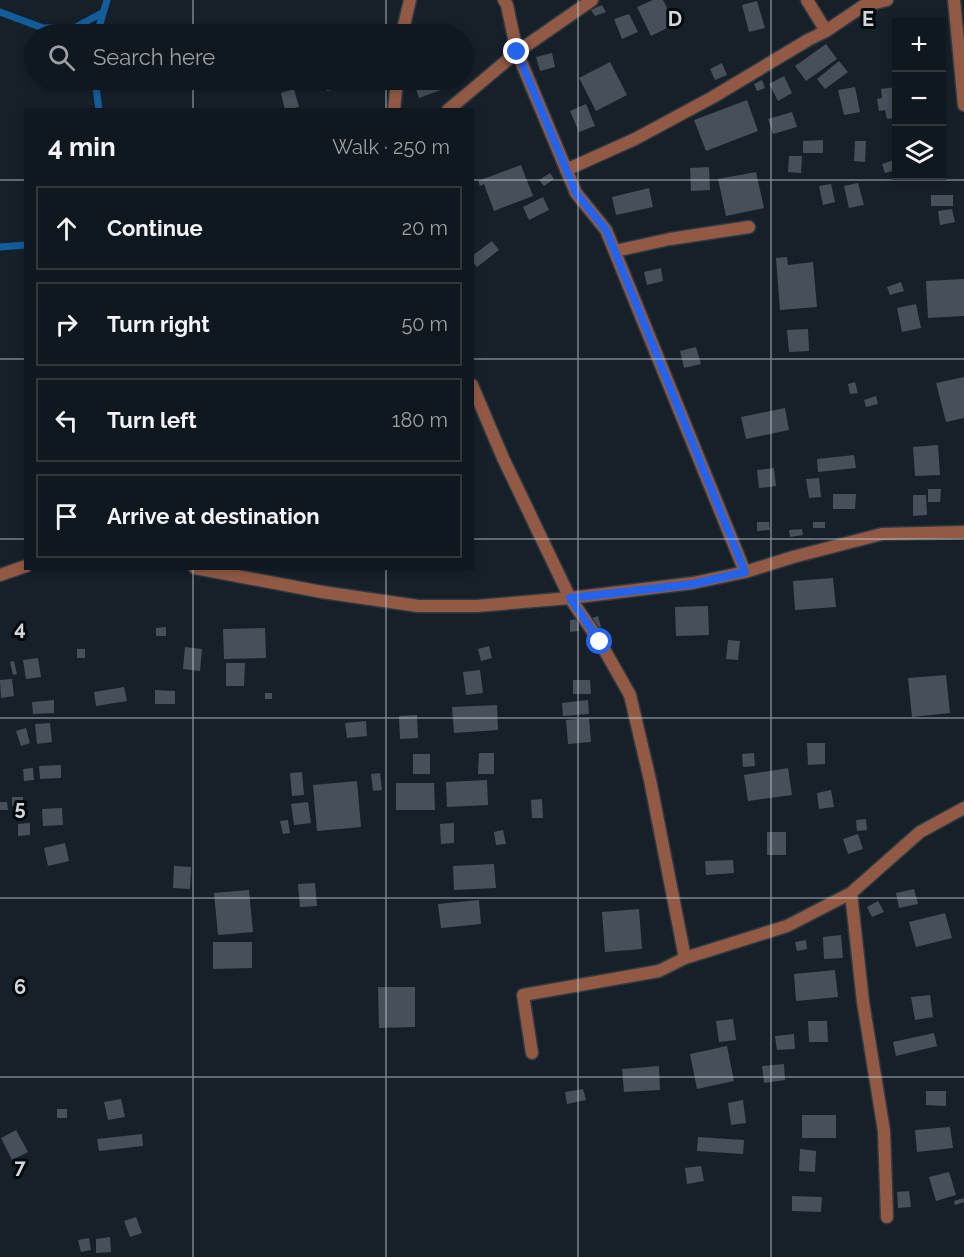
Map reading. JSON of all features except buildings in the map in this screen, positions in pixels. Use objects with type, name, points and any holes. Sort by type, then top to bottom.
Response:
[{"type":"street","points":[[404,24],[410,0]]},
{"type":"street","points":[[504,0],[517,52],[566,170],[576,193],[606,230],[745,572]]},
{"type":"street","points":[[474,88],[517,52],[592,0]]},
{"type":"street","points":[[807,0],[826,31]]},
{"type":"street","points":[[566,170],[644,134],[713,97],[826,31],[863,6],[887,0]]},
{"type":"street","points":[[954,0],[964,105]]},
{"type":"street","points":[[393,108],[396,90]]},
{"type":"street","points":[[450,108],[472,90]]},
{"type":"street","points":[[615,251],[670,238],[749,227]]},
{"type":"street","points":[[474,391],[503,458],[570,598],[600,642],[630,695],[685,958]]},
{"type":"street","points":[[206,570],[322,592],[418,606],[477,606],[693,584],[882,534],[964,532]]},
{"type":"street","points":[[0,575],[24,567]]},
{"type":"street","points":[[532,1053],[524,995],[659,970],[685,958],[787,926],[851,893],[920,832],[964,808]]},
{"type":"street","points":[[851,893],[863,1002],[884,1131],[887,1217]]},
{"type":"waterway","points":[[100,24],[107,0]]},
{"type":"waterway","points":[[0,12],[32,24]]},
{"type":"waterway","points":[[81,24],[102,13]]},
{"type":"waterway","points":[[96,90],[99,108]]},
{"type":"waterway","points":[[0,247],[24,245]]},
{"type":"route","points":[[517,52],[576,193],[606,230],[745,572],[693,584],[570,598],[600,642]]}]
